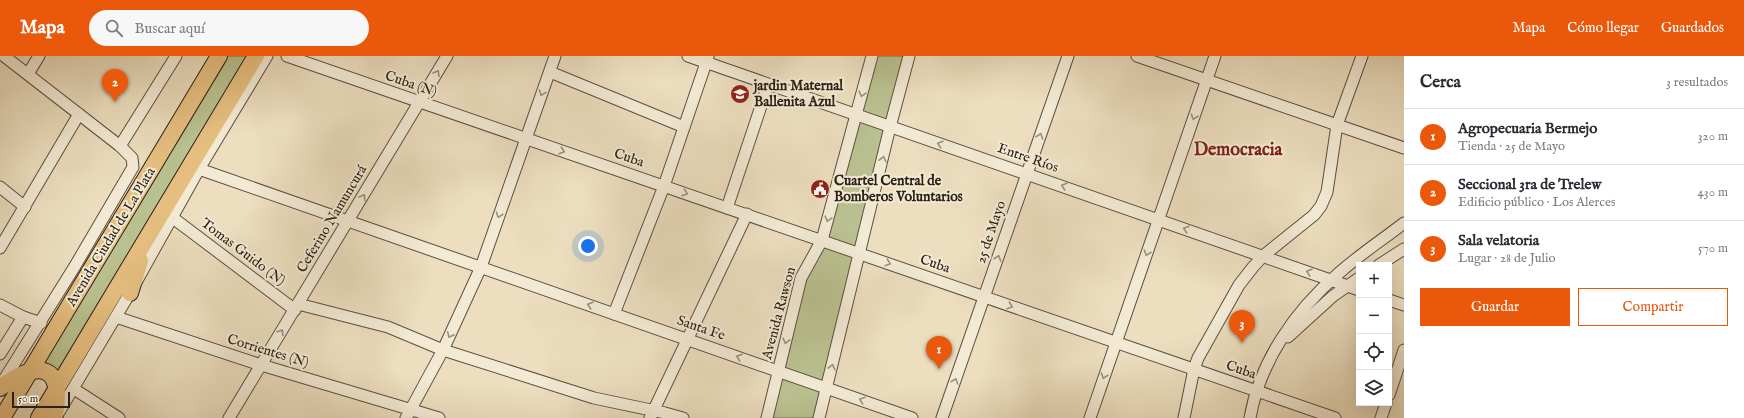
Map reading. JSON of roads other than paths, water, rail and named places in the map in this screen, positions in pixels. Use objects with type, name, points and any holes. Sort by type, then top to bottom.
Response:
[{"type":"highway","points":[[189,106],[199,75],[211,56]]},
{"type":"highway","name":"Avenida Ciudad de La Plata","points":[[2,418],[219,56]]},
{"type":"highway","points":[[39,418],[256,56]]},
{"type":"highway","points":[[130,293],[148,235]]},
{"type":"highway","points":[[0,387],[18,375],[31,370],[40,369],[48,372],[53,377],[57,388],[58,402],[55,418]]},
{"type":"street","points":[[4,56],[120,146],[171,58]]},
{"type":"street","points":[[28,74],[39,56]]},
{"type":"street","points":[[55,418],[74,389],[130,293],[199,169],[267,56]]},
{"type":"street","name":"Cuba (N)","points":[[287,56],[525,139]]},
{"type":"street","name":"Ceferino Namuncurá","points":[[229,418],[447,56]]},
{"type":"street","points":[[422,418],[409,414],[443,350],[481,267],[555,56]]},
{"type":"street","name":"Entre Ríos","points":[[688,56],[707,59],[768,85],[1159,219],[1356,289]]},
{"type":"street","name":"Avenida Rawson","points":[[767,418],[802,278],[822,240],[872,56]]},
{"type":"street","points":[[819,418],[890,127],[909,56]]},
{"type":"street","name":"25 de Mayo","points":[[942,418],[1068,56]]},
{"type":"street","points":[[1137,56],[1404,148]]},
{"type":"street","points":[[1090,418],[1215,56]]},
{"type":"street","points":[[1184,418],[1194,369],[1198,358],[1239,285],[1263,256],[1314,215],[1321,206],[1327,192],[1337,126],[1362,56]]},
{"type":"street","points":[[614,314],[664,186],[707,59]]},
{"type":"street","points":[[550,72],[684,127]]},
{"type":"street","points":[[727,208],[768,85]]},
{"type":"street","points":[[0,248],[79,114]]},
{"type":"street","name":"Cuba","points":[[525,139],[822,240],[1335,418]]},
{"type":"street","name":"Avenida Ciudad de La Plata","points":[[0,387],[41,323],[133,167],[132,158],[120,146]]},
{"type":"street","name":"Santa Fe","points":[[199,169],[912,418]]},
{"type":"street","points":[[0,187],[25,207]]},
{"type":"street","points":[[652,414],[746,214]]},
{"type":"street","name":"Tomas Guido (N)","points":[[172,218],[296,307],[388,327],[443,350],[594,398],[652,414],[683,418]]},
{"type":"street","points":[[1250,418],[1256,391],[1286,329],[1331,280],[1404,223]]},
{"type":"street","points":[[1384,262],[1404,249]]},
{"type":"street","points":[[1276,348],[1333,296],[1356,280]]},
{"type":"street","points":[[1392,301],[1404,305]]},
{"type":"street","points":[[0,304],[23,317],[41,323]]},
{"type":"street","points":[[21,355],[1,349],[23,317]]},
{"type":"street","name":"Corrientes (N)","points":[[116,317],[409,414],[438,418]]},
{"type":"street","points":[[1392,385],[1404,350]]},
{"type":"street","points":[[74,389],[119,418]]},
{"type":"street","points":[[1381,418],[1385,406]]},
{"type":"place","name":"jardin Maternal Ballenita Azul","points":[[740,94]]},
{"type":"place","name":"Seccional 3ra de Trelew","points":[[115,102]]},
{"type":"place","name":"Cuartel Central de Bomberos Voluntarios","points":[[820,189]]},
{"type":"place","name":"Sala velatoria","points":[[1242,343]]},
{"type":"place","name":"Agropecuaria Bermejo","points":[[939,369]]},
{"type":"district","name":"Democracia","points":[[1238,150]]}]
